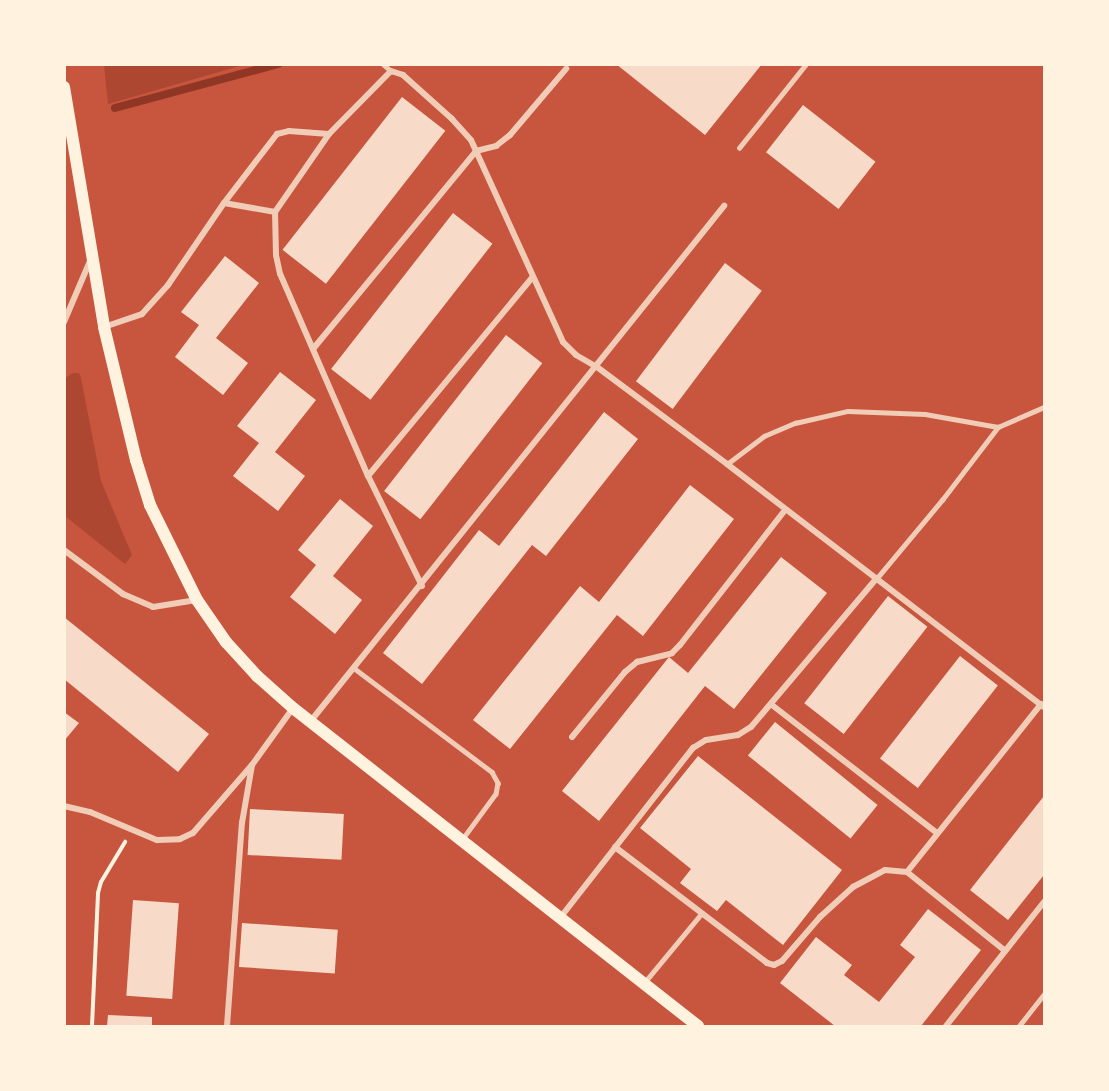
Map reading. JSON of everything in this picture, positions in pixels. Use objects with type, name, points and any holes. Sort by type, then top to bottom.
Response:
[{"type":"main road","points":[[64,87],[104,327],[150,505],[197,600],[226,642],[257,676],[293,708],[643,984],[691,1025]]},
{"type":"street","points":[[313,349],[476,152],[496,146],[510,135],[566,69]]},
{"type":"street","points":[[422,585],[368,476],[280,274],[276,255],[275,212],[329,134],[391,71],[404,75],[453,118],[471,140],[563,342],[576,355],[597,367],[727,464],[1043,706],[907,872]]},
{"type":"street","points":[[104,327],[142,314],[196,248],[224,203],[277,134],[289,131],[329,134]]},
{"type":"street","points":[[224,203],[275,212]]},
{"type":"street","points":[[310,722],[724,206]]},
{"type":"street","points":[[64,322],[93,252]]},
{"type":"street","points":[[368,476],[532,278]]},
{"type":"street","points":[[572,737],[625,672],[637,663],[672,653],[680,645],[786,509]]},
{"type":"street","points":[[64,550],[123,594],[153,607],[197,600]]},
{"type":"street","points":[[560,918],[693,748],[706,740],[738,735],[751,727],[772,705],[877,578]]},
{"type":"street","points":[[772,705],[937,833]]},
{"type":"street","points":[[64,806],[90,812],[133,828],[157,840],[180,839],[193,833],[252,765],[293,708]]},
{"type":"street","points":[[226,1026],[242,824],[252,765]]},
{"type":"street","points":[[615,847],[767,963],[774,965],[782,962],[820,917],[853,887],[873,874],[885,870],[907,872],[1004,950]]},
{"type":"street","points":[[946,1026],[1044,902]]},
{"type":"lane","points":[[383,64],[391,71]]},
{"type":"lane","points":[[739,148],[806,64]]},
{"type":"lane","points":[[877,578],[998,427],[1044,407]]},
{"type":"lane","points":[[727,464],[764,436],[795,423],[848,411],[925,414],[998,427]]},
{"type":"lane","points":[[354,668],[492,772],[498,783],[495,794],[462,841]]},
{"type":"lane","points":[[643,984],[701,914]]},
{"type":"lane","points":[[1019,1026],[1044,994]]},
{"type":"path","points":[[92,1026],[98,893],[101,882],[133,828]]},
{"type":"shaded area","points":[[104,64],[243,65],[108,104]]},
{"type":"shaded area","points":[[73,373],[79,373],[81,378],[101,481],[132,555],[125,564],[65,516],[65,378]]},
{"type":"building","points":[[616,64],[762,64],[705,135]]},
{"type":"building","points":[[402,97],[445,131],[326,284],[283,250]]},
{"type":"building","points":[[803,105],[875,162],[839,209],[766,152]]},
{"type":"building","points":[[453,213],[492,244],[370,400],[331,369]]},
{"type":"building","points":[[225,256],[259,283],[216,338],[248,363],[223,395],[175,357],[199,325],[181,312]]},
{"type":"building","points":[[725,263],[762,291],[673,409],[636,381]]},
{"type":"building","points":[[506,335],[542,363],[420,519],[384,491]]},
{"type":"building","points":[[280,372],[316,400],[275,452],[305,476],[278,511],[233,476],[259,443],[237,426]]},
{"type":"building","points":[[604,412],[638,439],[546,556],[532,545],[422,684],[383,653],[479,530],[499,546]]},
{"type":"building","points":[[690,485],[734,519],[643,636],[617,615],[510,749],[473,720],[580,586],[599,602]]},
{"type":"building","points":[[340,499],[373,526],[333,576],[362,600],[335,634],[290,597],[316,565],[298,550]]},
{"type":"building","points":[[781,557],[827,593],[734,709],[705,686],[599,821],[562,791],[669,657],[688,673]]},
{"type":"building","points":[[888,596],[927,627],[844,734],[804,703]]},
{"type":"building","points":[[64,617],[209,734],[178,772],[64,679]]},
{"type":"building","points":[[960,656],[998,686],[918,788],[880,758]]},
{"type":"building","points":[[64,712],[79,723],[64,741]]},
{"type":"building","points":[[775,722],[878,805],[851,838],[748,755]]},
{"type":"building","points":[[698,756],[842,870],[783,945],[726,900],[717,911],[680,883],[691,869],[640,828]]},
{"type":"building","points":[[1044,796],[1044,875],[1008,920],[970,890]]},
{"type":"building","points":[[250,809],[344,814],[341,860],[248,855]]},
{"type":"building","points":[[133,900],[179,903],[172,999],[126,996]]},
{"type":"building","points":[[928,909],[981,950],[921,1026],[835,1026],[780,983],[816,937],[852,965],[844,975],[879,1002],[915,957],[900,945]]},
{"type":"building","points":[[242,923],[338,930],[335,974],[239,967]]},
{"type":"building","points":[[108,1015],[152,1017],[152,1026],[107,1026]]},
{"type":"waterway","points":[[115,108],[278,64]]}]
